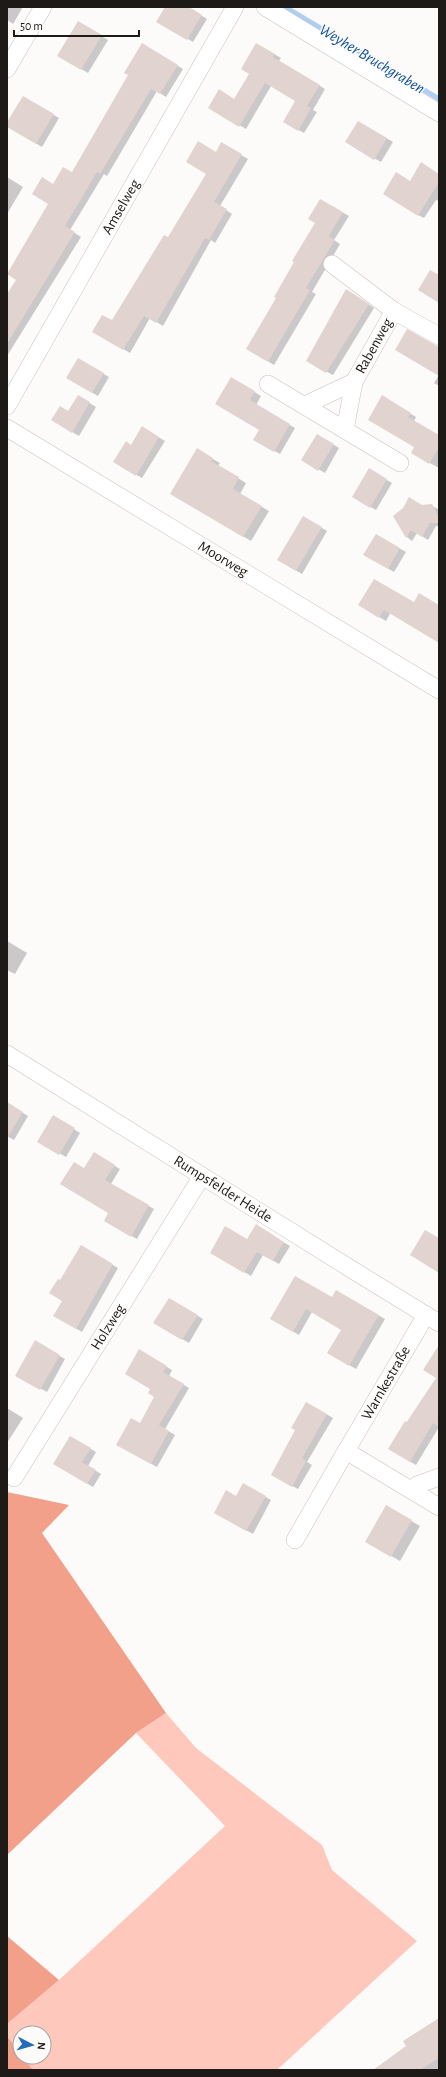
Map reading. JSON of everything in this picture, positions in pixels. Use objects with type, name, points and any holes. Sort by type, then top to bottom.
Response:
[{"type":"street","points":[[7,69],[43,7]]},
{"type":"street","name":"Amselweg","points":[[7,406],[235,7]]},
{"type":"street","points":[[265,7],[439,114]]},
{"type":"street","name":"Rabenweg","points":[[332,264],[394,311],[439,336]]},
{"type":"street","name":"Rabenweg","points":[[345,430],[354,382],[394,311]]},
{"type":"street","name":"Rabenweg","points":[[305,405],[354,382]]},
{"type":"street","points":[[268,384],[400,462]]},
{"type":"street","name":"Moorweg","points":[[7,428],[439,690]]},
{"type":"street","name":"Rumpsfelder Heide","points":[[7,1054],[432,1319]]},
{"type":"street","name":"Holzweg","points":[[14,1478],[202,1176]]},
{"type":"street","name":"Warnkestraße","points":[[295,1540],[346,1451],[432,1319]]},
{"type":"street","points":[[346,1451],[439,1507]]},
{"type":"street","points":[[413,1490],[417,1485],[439,1477]]},
{"type":"shaded area","points":[[7,1492],[69,1505],[42,1533],[166,1713],[136,1733],[7,1855]]},
{"type":"shaded area","points":[[166,1713],[196,1748],[322,1845],[332,1870],[417,1941],[277,2070],[33,2070],[29,2065],[52,2065],[52,2025],[12,2025],[12,2043],[7,2036],[7,2024],[59,1980],[225,1826],[136,1733]]},
{"type":"shaded area","points":[[7,1936],[59,1980],[7,2024]]},
{"type":"shaded area","points":[[7,2036],[12,2043],[12,2065],[29,2065],[33,2070],[7,2070]]},
{"type":"building","points":[[165,7],[189,7],[202,15],[187,40],[156,22]]},
{"type":"building","points":[[78,21],[102,35],[81,70],[57,56]]},
{"type":"building","points":[[142,43],[178,65],[160,94],[151,89],[100,174],[97,172],[65,226],[75,232],[7,344],[7,294],[16,280],[7,274],[48,204],[32,194],[42,177],[53,184],[63,167],[72,172],[128,75],[124,73]]},
{"type":"building","points":[[256,43],[275,54],[273,57],[320,85],[307,106],[311,108],[298,131],[283,122],[295,101],[265,83],[239,127],[208,108],[219,89],[234,99],[249,74],[241,69]]},
{"type":"building","points":[[23,96],[54,114],[36,144],[7,127],[7,122]]},
{"type":"building","points":[[358,121],[387,138],[374,160],[345,142]]},
{"type":"building","points":[[198,141],[216,152],[221,142],[242,154],[214,202],[227,209],[209,240],[205,238],[156,323],[144,316],[123,350],[92,332],[102,315],[112,320],[164,235],[168,237],[206,174],[186,162]]},
{"type":"building","points":[[421,162],[439,174],[439,182],[418,216],[383,194],[396,172],[410,181]]},
{"type":"building","points":[[320,199],[343,212],[329,236],[335,240],[306,288],[310,290],[268,362],[246,349],[276,298],[274,297],[294,262],[292,261],[315,223],[308,219]]},
{"type":"building","points":[[430,270],[439,275],[439,303],[418,290]]},
{"type":"building","points":[[346,289],[369,304],[326,373],[306,361]]},
{"type":"building","points":[[407,329],[439,347],[439,376],[395,350]]},
{"type":"building","points":[[78,358],[104,373],[92,393],[66,378]]},
{"type":"building","points":[[231,377],[255,391],[250,400],[290,424],[274,452],[253,440],[259,430],[215,404]]},
{"type":"building","points":[[78,395],[90,402],[72,433],[51,420],[60,406],[68,411]]},
{"type":"building","points":[[382,395],[411,413],[408,417],[439,435],[439,448],[429,464],[411,453],[414,447],[368,420]]},
{"type":"building","points":[[142,426],[159,437],[136,476],[113,462],[126,441],[131,445]]},
{"type":"building","points":[[317,434],[334,444],[318,471],[301,460]]},
{"type":"building","points":[[197,448],[213,458],[211,461],[239,477],[233,489],[262,506],[243,537],[170,494]]},
{"type":"building","points":[[369,468],[387,479],[370,508],[352,497]]},
{"type":"building","points":[[409,497],[422,505],[432,504],[439,517],[439,523],[430,523],[422,537],[411,530],[406,538],[393,516],[403,508]]},
{"type":"building","points":[[303,516],[322,527],[296,571],[277,560]]},
{"type":"building","points":[[376,534],[400,548],[388,569],[363,555]]},
{"type":"building","points":[[374,579],[414,602],[419,593],[439,605],[439,643],[384,610],[379,618],[358,605]]},
{"type":"building","points":[[7,1102],[23,1112],[7,1138]]},
{"type":"building","points":[[53,1115],[75,1128],[59,1155],[37,1142]]},
{"type":"building","points":[[94,1152],[115,1165],[105,1180],[149,1205],[131,1237],[104,1221],[108,1213],[60,1184],[74,1162],[84,1168]]},
{"type":"building","points":[[256,1224],[284,1242],[273,1261],[257,1252],[244,1273],[210,1253],[225,1226],[247,1239]]},
{"type":"building","points":[[425,1230],[439,1238],[439,1273],[410,1255]]},
{"type":"building","points":[[81,1245],[113,1264],[76,1329],[53,1316],[62,1301],[49,1293],[58,1279],[60,1280]]},
{"type":"building","points":[[295,1276],[332,1297],[336,1290],[379,1315],[349,1366],[327,1353],[341,1330],[306,1309],[293,1332],[270,1319]]},
{"type":"building","points":[[169,1298],[198,1315],[182,1340],[153,1323]]},
{"type":"building","points":[[35,1340],[60,1355],[40,1390],[15,1376]]},
{"type":"building","points":[[439,1345],[439,1427],[433,1423],[410,1462],[388,1449],[405,1421],[407,1422],[436,1378],[423,1370]]},
{"type":"building","points":[[139,1349],[167,1366],[163,1372],[184,1384],[159,1425],[169,1431],[151,1464],[116,1445],[131,1418],[140,1423],[154,1397],[148,1393],[150,1389],[125,1374]]},
{"type":"building","points":[[306,1402],[327,1414],[302,1458],[306,1461],[292,1487],[271,1475],[295,1430],[291,1428]]},
{"type":"building","points":[[70,1436],[91,1448],[82,1462],[96,1470],[87,1484],[53,1464]]},
{"type":"building","points":[[243,1483],[266,1496],[246,1531],[214,1513],[226,1490],[236,1496]]},
{"type":"building","points":[[386,1505],[412,1520],[391,1557],[365,1542]]},
{"type":"building","points":[[439,2018],[439,2058],[420,2070],[373,2070],[406,2046],[403,2041]]},
{"type":"waterway","name":"Weyher Bruchgraben","points":[[285,7],[439,99]]}]
